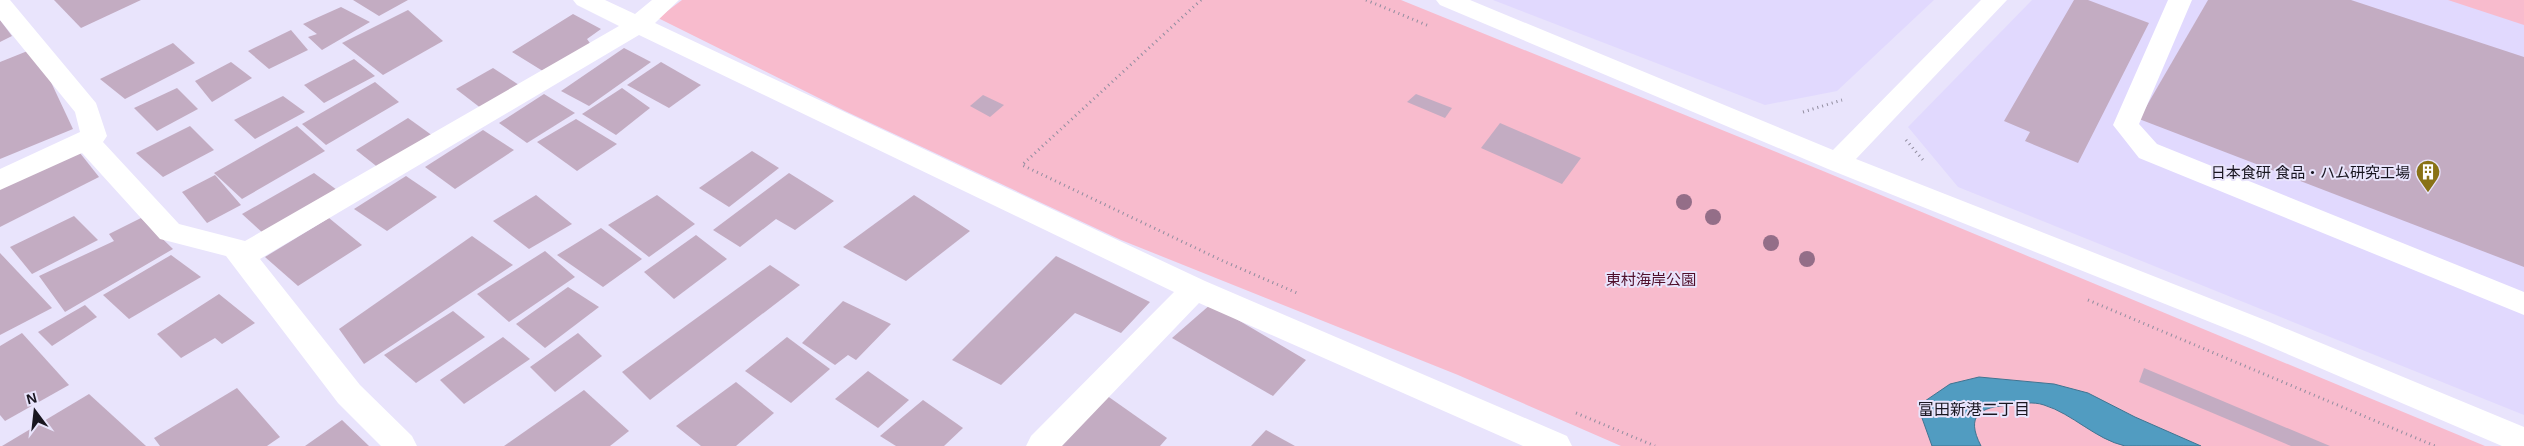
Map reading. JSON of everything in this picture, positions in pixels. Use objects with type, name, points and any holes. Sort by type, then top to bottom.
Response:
[{"type":"street","points":[[585,0],[1195,289],[1556,446]]},
{"type":"street","points":[[242,256],[638,25],[667,0]]},
{"type":"street","points":[[1448,0],[1837,162],[2260,330],[2524,441]]},
{"type":"street","points":[[1837,162],[1994,0]]},
{"type":"street","points":[[2180,0],[2126,125],[2148,151],[2524,304]]},
{"type":"street","points":[[0,4],[87,108],[94,136],[0,180]]},
{"type":"street","points":[[86,140],[170,232],[235,248],[350,394],[401,446]]},
{"type":"street","points":[[1042,446],[1195,289]]},
{"type":"path","points":[[1201,0],[1022,165],[1223,261]]},
{"type":"path","points":[[1905,136],[1907,143],[1926,162]]},
{"type":"shaded area","points":[[1493,0],[1934,0],[1837,91],[1765,105]]},
{"type":"shaded area","points":[[2032,0],[2524,0],[2524,415],[1958,187],[1908,127]]},
{"type":"green space","name":"東村海岸公園","points":[[682,0],[1401,0],[1823,171],[2485,446],[1621,446],[1458,375],[1121,240],[845,111],[658,18]]},
{"type":"green space","points":[[2448,0],[2524,0],[2524,25]]},
{"type":"water","points":[[1979,377],[2054,384],[2088,393],[2135,417],[2201,446],[2125,446],[2104,438],[2055,409],[2031,403],[1999,406],[1983,411],[1978,415],[1975,420],[1975,427],[1981,446],[1932,446],[1922,418],[1925,401],[1950,384]]},
{"type":"building","points":[[54,0],[141,0],[81,28]]},
{"type":"building","points":[[353,0],[408,0],[379,16]]},
{"type":"building","points":[[2074,0],[2088,0],[2149,23],[2078,163],[2025,141],[2030,132],[2004,121]]},
{"type":"building","name":"日本食研 食品・ハム研究工場","points":[[2208,0],[2351,0],[2524,57],[2524,267],[2139,119]]},
{"type":"building","points":[[341,7],[370,22],[322,50],[308,37],[317,34],[303,24]]},
{"type":"building","points":[[408,10],[443,41],[383,75],[342,43]]},
{"type":"building","points":[[573,14],[601,29],[587,39],[592,46],[546,73],[512,52]]},
{"type":"building","points":[[0,20],[12,36],[0,42]]},
{"type":"building","points":[[291,30],[308,50],[269,69],[248,51]]},
{"type":"building","points":[[173,43],[195,63],[125,99],[100,79]]},
{"type":"building","points":[[35,48],[73,129],[0,159],[0,62]]},
{"type":"building","points":[[624,48],[651,62],[589,106],[561,91]]},
{"type":"building","points":[[354,59],[375,76],[324,103],[304,85]]},
{"type":"building","points":[[231,62],[252,78],[212,102],[195,81]]},
{"type":"building","points":[[661,62],[701,85],[669,108],[627,85]]},
{"type":"building","points":[[493,68],[519,85],[482,109],[456,89]]},
{"type":"building","points":[[375,82],[399,102],[326,145],[302,124]]},
{"type":"building","points":[[177,88],[198,109],[157,131],[134,108]]},
{"type":"building","points":[[622,88],[650,108],[616,135],[582,114]]},
{"type":"building","points":[[544,94],[575,113],[527,143],[499,123]]},
{"type":"building","points":[[1416,94],[1452,108],[1445,118],[1407,102]]},
{"type":"building","points":[[983,95],[1004,105],[990,117],[970,106]]},
{"type":"building","points":[[283,96],[305,112],[255,139],[234,120]]},
{"type":"building","points":[[408,118],[433,136],[380,169],[356,150]]},
{"type":"building","points":[[576,119],[617,144],[577,171],[537,142]]},
{"type":"building","points":[[1500,123],[1581,158],[1562,184],[1481,148]]},
{"type":"building","points":[[190,126],[214,150],[163,177],[136,153]]},
{"type":"building","points":[[297,126],[325,151],[242,199],[214,173]]},
{"type":"building","points":[[483,130],[514,150],[455,189],[425,167]]},
{"type":"building","points":[[752,151],[779,168],[729,207],[699,188]]},
{"type":"building","points":[[80,153],[99,177],[0,227],[0,186]]},
{"type":"building","points":[[314,173],[337,190],[264,234],[242,214]]},
{"type":"building","points":[[789,173],[834,201],[795,230],[776,219],[740,247],[713,230]]},
{"type":"building","points":[[215,175],[241,205],[207,223],[182,192]]},
{"type":"building","points":[[406,176],[437,197],[387,231],[354,209]]},
{"type":"building","points":[[536,195],[572,224],[529,249],[493,221]]},
{"type":"building","points":[[657,195],[695,224],[649,257],[608,225]]},
{"type":"building","points":[[914,195],[970,231],[906,281],[843,247]]},
{"type":"building","points":[[74,216],[98,240],[32,274],[10,247]]},
{"type":"building","points":[[141,218],[173,249],[65,312],[39,276],[114,241],[109,234]]},
{"type":"building","points":[[329,218],[362,245],[298,286],[265,257]]},
{"type":"building","points":[[601,228],[642,259],[603,287],[557,255]]},
{"type":"building","points":[[696,235],[727,259],[674,299],[644,272]]},
{"type":"building","points":[[472,236],[513,265],[364,364],[339,329]]},
{"type":"building","points":[[545,251],[575,277],[509,322],[477,294]]},
{"type":"building","points":[[0,253],[52,308],[0,335]]},
{"type":"building","points":[[171,255],[201,277],[129,319],[103,295]]},
{"type":"building","points":[[1056,256],[1150,302],[1121,333],[1075,313],[1001,385],[952,360]]},
{"type":"building","points":[[770,265],[800,285],[650,400],[622,372]]},
{"type":"building","points":[[568,287],[599,307],[545,348],[516,324]]},
{"type":"building","points":[[219,294],[255,323],[222,344],[215,338],[181,358],[157,334]]},
{"type":"building","points":[[843,301],[891,324],[856,360],[848,355],[835,365],[802,343]]},
{"type":"building","points":[[1211,304],[1306,360],[1273,396],[1172,338]]},
{"type":"building","points":[[85,305],[97,317],[52,346],[38,332]]},
{"type":"building","points":[[453,311],[485,337],[416,383],[384,355]]},
{"type":"building","points":[[22,333],[69,385],[5,421],[0,415],[0,346]]},
{"type":"building","points":[[578,333],[602,356],[555,392],[530,367]]},
{"type":"building","points":[[503,337],[530,359],[464,404],[440,380]]},
{"type":"building","points":[[787,337],[830,369],[791,403],[745,371]]},
{"type":"building","points":[[2144,368],[2330,446],[2291,446],[2139,382]]},
{"type":"building","points":[[868,371],[909,400],[878,428],[835,399]]},
{"type":"building","points":[[736,382],[774,413],[736,446],[701,446],[676,426]]},
{"type":"building","points":[[237,388],[280,437],[267,446],[160,446],[154,438]]},
{"type":"building","points":[[584,390],[629,431],[610,446],[504,446]]},
{"type":"building","points":[[89,394],[146,446],[2,446]]},
{"type":"building","points":[[1106,395],[1167,438],[1160,446],[1055,446]]},
{"type":"building","points":[[923,400],[963,428],[944,446],[896,446],[880,436]]},
{"type":"building","points":[[342,420],[369,446],[305,446]]},
{"type":"building","points":[[1266,430],[1295,446],[1251,446]]},
{"type":"place","name":"日本食研 食品・ハム研究工場","points":[[2428,193]]},
{"type":"district","name":"富田新港二丁目","points":[[1974,409]]}]
